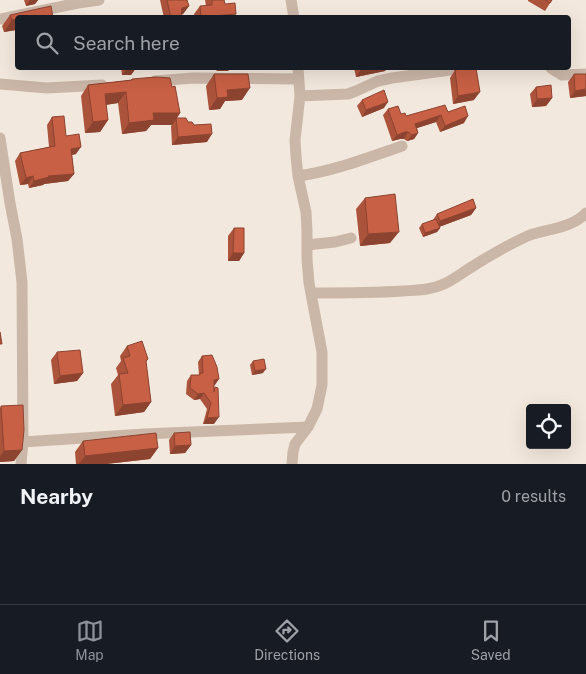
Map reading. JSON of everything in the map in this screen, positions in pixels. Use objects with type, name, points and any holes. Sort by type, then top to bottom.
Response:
[{"type":"street","points":[[0,19],[46,5],[100,0]]},
{"type":"street","points":[[291,0],[294,15]]},
{"type":"street","points":[[300,96],[348,94],[378,81],[450,70]]},
{"type":"street","points":[[554,70],[562,75],[586,74]]},
{"type":"street","points":[[148,82],[298,73],[300,96],[295,140],[298,176],[306,212],[311,293],[322,352],[322,385],[317,409],[308,427],[295,444],[292,464]]},
{"type":"street","points":[[0,84],[47,88],[112,84]]},
{"type":"street","points":[[0,142],[17,239],[22,282],[21,464]]},
{"type":"street","points":[[298,176],[360,162],[402,146]]},
{"type":"street","points":[[311,293],[376,293],[435,287],[446,283],[496,251],[531,235],[574,222],[586,213]]},
{"type":"street","points":[[307,245],[351,238]]},
{"type":"street","points":[[22,442],[144,434],[308,427]]},
{"type":"building","points":[[167,0],[187,0],[189,6],[182,8],[181,15],[170,15]]},
{"type":"building","points":[[212,0],[224,0],[225,4],[235,3],[236,14],[201,15],[200,6],[212,5]]},
{"type":"building","points":[[51,6],[52,15],[15,15],[15,20],[12,20],[10,15]]},
{"type":"building","points":[[455,70],[476,70],[480,92],[458,96]]},
{"type":"building","points":[[214,74],[248,74],[250,88],[227,90],[228,97],[217,98]]},
{"type":"building","points":[[574,74],[586,74],[586,89],[575,91]]},
{"type":"building","points":[[156,77],[170,78],[172,87],[175,86],[180,113],[153,113],[154,120],[129,123],[126,92],[105,94],[108,120],[93,122],[88,85]]},
{"type":"building","points":[[551,85],[552,98],[537,99],[536,87]]},
{"type":"building","points":[[384,90],[388,102],[366,110],[362,100]]},
{"type":"building","points":[[445,105],[448,112],[465,106],[468,116],[445,126],[441,115],[415,124],[418,133],[412,135],[405,132],[397,135],[388,109],[398,106],[401,114],[405,113],[406,116]]},
{"type":"building","points":[[64,116],[66,136],[79,134],[81,147],[71,149],[74,174],[48,176],[34,181],[33,176],[26,178],[20,153],[55,146],[52,117]]},
{"type":"building","points":[[176,118],[186,118],[188,122],[192,122],[194,125],[211,124],[212,134],[178,137]]},
{"type":"building","points":[[395,194],[399,232],[368,234],[365,198]]},
{"type":"building","points":[[473,199],[476,208],[440,221],[437,214]]},
{"type":"building","points":[[436,219],[440,228],[425,233],[422,224]]},
{"type":"building","points":[[234,228],[244,228],[244,253],[233,253]]},
{"type":"building","points":[[142,341],[148,359],[146,361],[151,402],[123,405],[119,374],[128,373],[123,358],[130,356],[127,346]]},
{"type":"building","points":[[80,350],[83,373],[60,376],[57,352]]},
{"type":"building","points":[[212,355],[219,379],[214,380],[214,392],[215,387],[218,388],[219,417],[207,418],[211,403],[204,393],[198,394],[190,388],[191,375],[203,373],[202,356]]},
{"type":"building","points":[[264,359],[266,369],[255,371],[253,361]]},
{"type":"building","points":[[23,405],[24,430],[22,450],[4,451],[1,406]]},
{"type":"building","points":[[190,432],[191,445],[175,446],[174,433]]},
{"type":"building","points":[[156,433],[158,448],[85,456],[83,441]]}]
